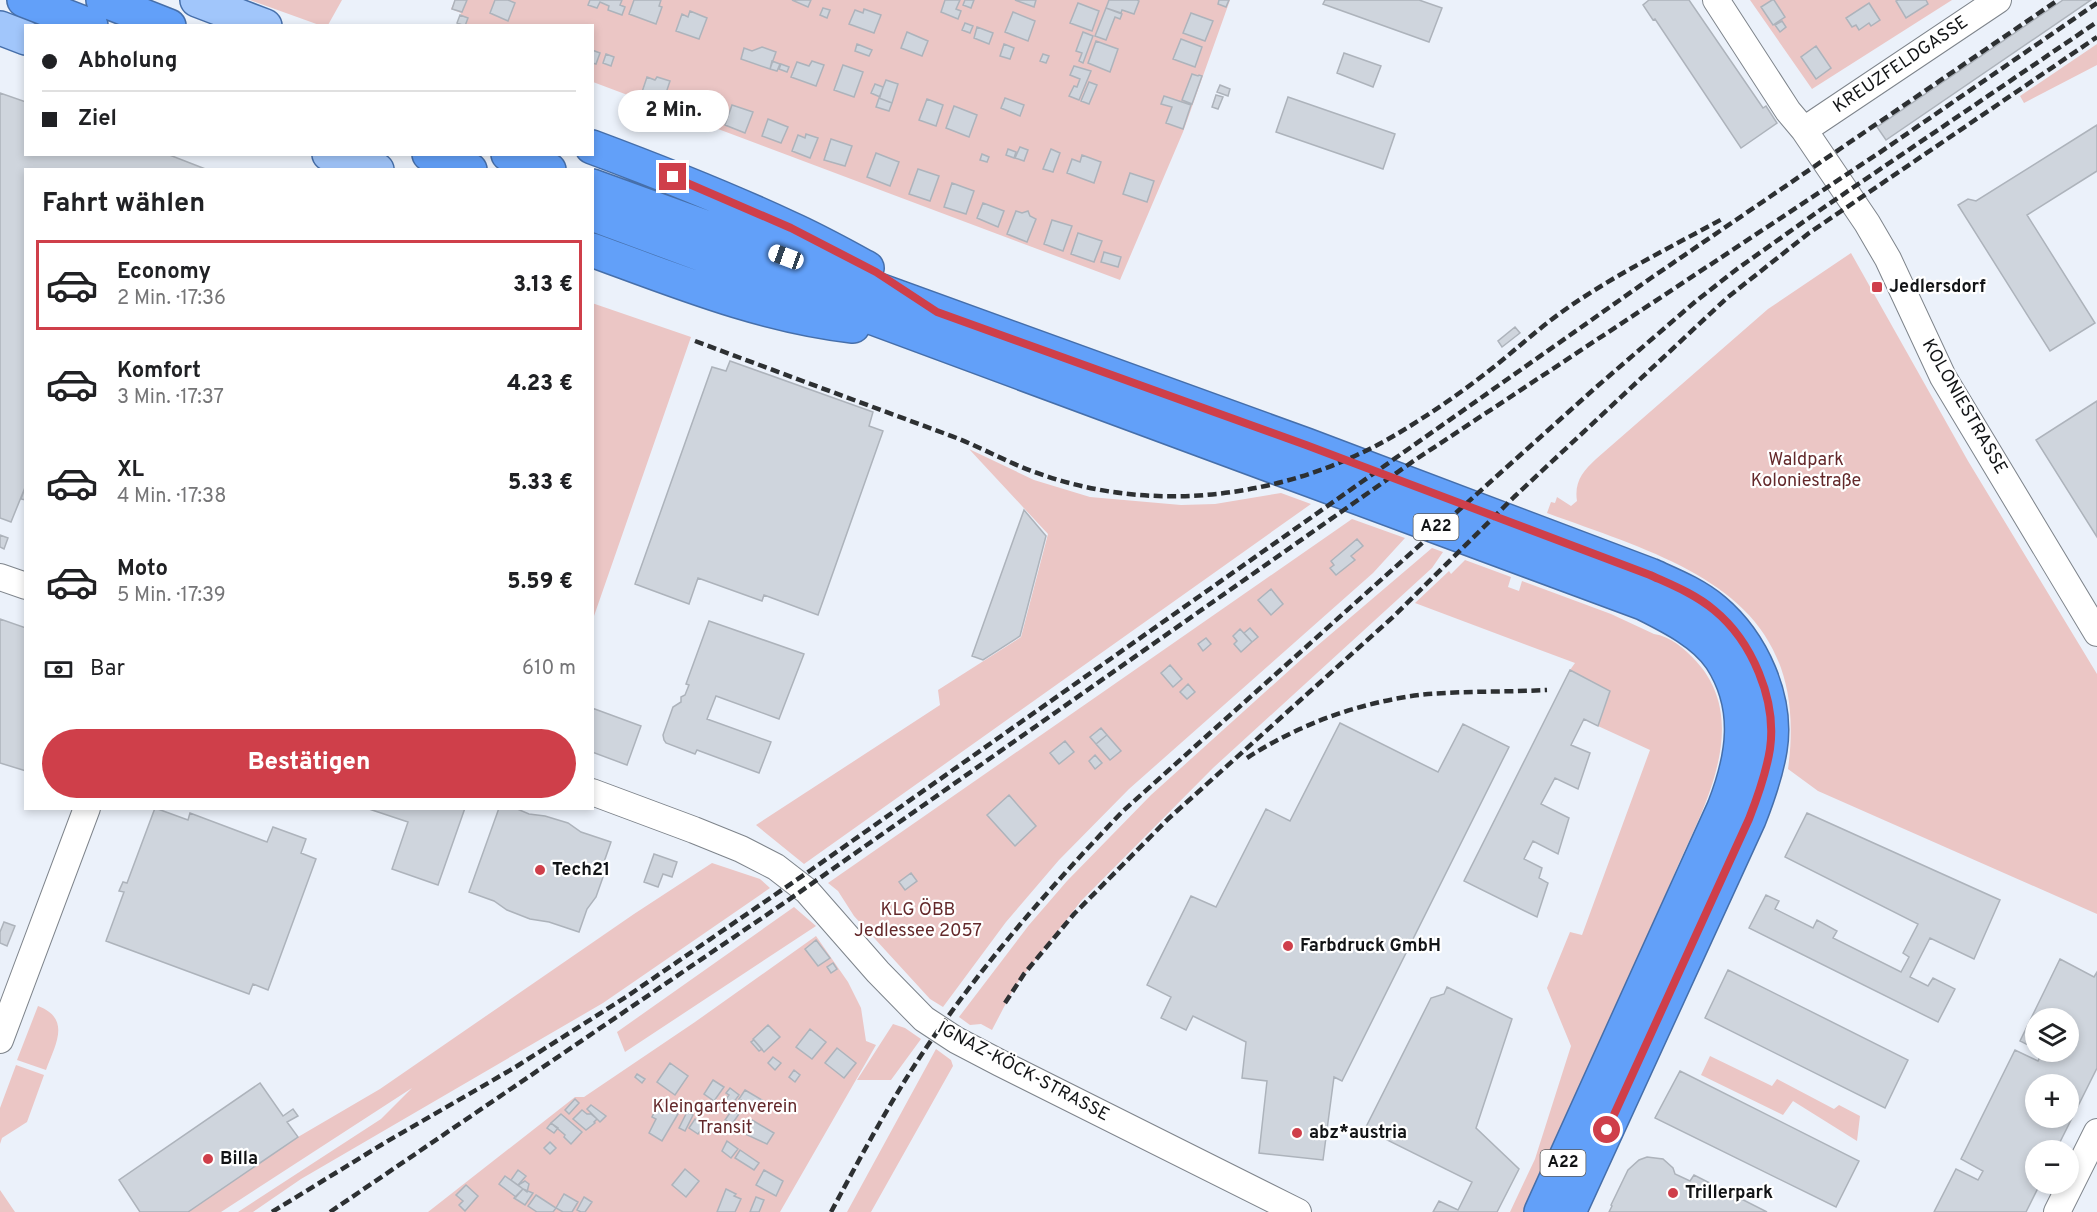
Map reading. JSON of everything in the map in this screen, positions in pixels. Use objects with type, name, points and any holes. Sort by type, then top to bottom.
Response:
[{"type":"highway","points":[[24,0],[86,24]]},
{"type":"highway","points":[[103,0],[164,24]]},
{"type":"highway","points":[[594,148],[673,177],[791,228],[876,272],[927,323]]},
{"type":"highway","points":[[434,156],[465,168]]},
{"type":"highway","points":[[513,156],[544,168]]},
{"type":"highway","name":"A22","points":[[594,187],[927,323],[1240,455],[1643,603],[1672,617],[1720,657],[1734,686],[1742,715],[1741,745],[1736,776],[1720,819],[1541,1212]]},
{"type":"highway","name":"A22","points":[[594,215],[1306,445],[1650,575],[1684,590],[1714,610],[1741,639],[1760,672],[1769,709],[1770,747],[1763,783],[1749,819],[1569,1212]]},
{"type":"highway","points":[[594,251],[702,290],[769,310],[836,324],[927,323]]},
{"type":"main road","points":[[197,0],[260,24]]},
{"type":"main road","points":[[0,28],[24,37]]},
{"type":"main road","points":[[335,156],[371,168]]},
{"type":"street","name":"KOLONIESTRASSE","points":[[1716,0],[1788,111],[1804,130],[1881,246],[1943,377],[2097,633]]},
{"type":"street","name":"KREUZFELDGASSE","points":[[1804,130],[1998,0]]},
{"type":"street","points":[[0,577],[24,585]]},
{"type":"street","name":"IGNAZ-KÖCK-STRASSE","points":[[594,793],[741,849],[776,867],[807,891],[878,972],[924,1019],[956,1040],[1000,1063],[1298,1212]]},
{"type":"street","points":[[0,1040],[86,810]]},
{"type":"street","points":[[2057,1212],[2097,1132]]},
{"type":"green space","points":[[250,0],[342,0],[329,24],[316,24]]},
{"type":"green space","points":[[455,0],[1230,0],[1183,132],[1120,280],[594,82],[594,24],[457,24],[461,13],[451,9]]},
{"type":"green space","points":[[1750,0],[1952,0],[1812,89]]},
{"type":"green space","points":[[2097,44],[2097,65],[2024,103],[2020,96]]},
{"type":"green space","name":"Waldpark Koloniestraße","points":[[1851,253],[1968,461],[2097,674],[2097,914],[1818,791],[1788,769],[1790,710],[1779,662],[1757,624],[1726,594],[1687,569],[1643,549],[1547,513],[1551,502],[1555,503],[1557,497],[1571,506],[1577,501],[1578,483],[1591,463],[1768,309]]},
{"type":"green space","points":[[594,304],[691,337],[594,616]]},
{"type":"green space","points":[[969,449],[1034,480],[1090,497],[1181,505],[1215,504],[1281,493],[1311,504],[804,864],[756,825],[940,705],[938,690],[1021,637],[1048,534]]},
{"type":"green space","name":"KLG ÖBB Jedlessee 2057","points":[[1352,519],[1405,538],[1373,573],[1129,789],[1059,860],[1006,922],[943,1007],[930,999],[854,916],[838,891],[828,883]]},
{"type":"green space","points":[[1432,548],[1443,552],[1432,568],[1213,768],[1081,901],[1015,986],[992,1030],[981,1024],[970,1025],[959,1017],[1029,925],[1067,881],[1151,795],[1304,657]]},
{"type":"green space","points":[[1465,560],[1511,577],[1508,587],[1519,591],[1522,581],[1611,614],[1671,640],[1696,661],[1712,685],[1720,711],[1722,737],[1718,765],[1699,819],[1626,983],[1619,1015],[1529,1212],[1510,1212],[1535,1159],[1571,1046],[1547,988],[1570,932],[1582,935],[1650,750],[1598,726],[1610,692],[1570,670],[1575,663],[1415,603],[1449,571],[1451,574]]},
{"type":"green space","points":[[712,863],[760,879],[770,888],[603,1003],[301,1179],[253,1212],[238,1212],[381,1119],[412,1088],[221,1212],[188,1212],[298,1137],[380,1089]]},
{"type":"green space","points":[[794,907],[816,926],[625,1052],[617,1032]]},
{"type":"green space","name":"Kleingartenverein Transit","points":[[816,936],[848,982],[861,1008],[866,1041],[876,1045],[780,1212],[428,1212],[575,1097],[584,1097]]},
{"type":"green space","points":[[38,1006],[48,1011],[58,1025],[56,1042],[46,1070],[17,1060]]},
{"type":"green space","points":[[893,1024],[905,1028],[921,1039],[891,1080],[857,1080]]},
{"type":"green space","points":[[936,1049],[951,1060],[953,1066],[871,1212],[847,1212]]},
{"type":"green space","points":[[1710,1056],[1772,1086],[1777,1079],[1834,1109],[1839,1105],[1860,1116],[1857,1141],[1793,1101],[1783,1115],[1701,1075]]},
{"type":"green space","points":[[16,1065],[44,1075],[27,1122],[2,1138],[0,1144],[0,1108]]},
{"type":"green space","points":[[0,1190],[15,1212],[0,1212]]},
{"type":"building","points":[[455,0],[467,0],[462,12],[452,9]]},
{"type":"building","points":[[495,0],[508,0],[515,3],[508,21],[490,13]]},
{"type":"building","points":[[590,0],[622,0],[620,5],[625,7],[622,15],[608,10],[609,6],[600,2],[597,8],[588,5]]},
{"type":"building","points":[[634,0],[661,0],[659,6],[662,7],[656,24],[629,14]]},
{"type":"building","points":[[792,0],[811,0],[808,7]]},
{"type":"building","points":[[945,0],[960,0],[956,9],[961,11],[958,19],[941,12]]},
{"type":"building","points":[[965,0],[974,0],[971,8],[963,5]]},
{"type":"building","points":[[1015,0],[1036,0],[1034,7]]},
{"type":"building","points":[[1109,0],[1139,1],[1134,14],[1106,8]]},
{"type":"building","points":[[1219,0],[1229,0],[1226,7],[1218,4]]},
{"type":"building","points":[[1325,0],[1419,0],[1442,8],[1429,42],[1323,4]]},
{"type":"building","points":[[1649,0],[1689,0],[1763,108],[1766,106],[1777,123],[1741,148],[1655,19],[1653,20],[1643,5]]},
{"type":"building","points":[[1772,0],[1785,17],[1773,25],[1761,7]]},
{"type":"building","points":[[1926,0],[1928,4],[1906,18],[1896,1]]},
{"type":"building","points":[[2063,0],[2091,0],[1886,140],[1877,127]]},
{"type":"building","points":[[1078,3],[1099,11],[1092,31],[1070,23]]},
{"type":"building","points":[[1869,3],[1880,20],[1871,26],[1869,23],[1859,30],[1856,25],[1852,27],[1846,18]]},
{"type":"building","points":[[823,8],[830,10],[827,18],[820,15]]},
{"type":"building","points":[[1106,8],[1122,14],[1120,19],[1115,17],[1106,40],[1095,36]]},
{"type":"building","points":[[864,9],[881,15],[874,33],[849,24],[855,10],[863,13]]},
{"type":"building","points":[[690,11],[707,18],[699,39],[676,31],[682,14],[688,17]]},
{"type":"building","points":[[1013,12],[1035,21],[1028,41],[1005,32]]},
{"type":"building","points":[[1191,13],[1213,21],[1205,41],[1183,33]]},
{"type":"building","points":[[460,15],[468,18],[466,24],[457,23]]},
{"type":"building","points":[[1782,21],[1786,27],[1780,32],[1775,25]]},
{"type":"building","points":[[965,23],[973,26],[970,33],[962,30]]},
{"type":"building","points":[[977,27],[993,33],[989,44],[974,38]]},
{"type":"building","points":[[907,32],[928,41],[922,56],[901,48]]},
{"type":"building","points":[[1083,32],[1093,36],[1083,63],[1079,61],[1082,53],[1076,51]]},
{"type":"building","points":[[1181,39],[1202,47],[1195,67],[1173,59]]},
{"type":"building","points":[[1096,41],[1118,49],[1110,72],[1088,63]]},
{"type":"building","points":[[857,44],[872,50],[869,56],[855,51]]},
{"type":"building","points":[[1004,44],[1014,48],[1010,59],[1000,56]]},
{"type":"building","points":[[1816,46],[1831,68],[1816,79],[1801,57]]},
{"type":"building","points":[[762,47],[776,52],[770,69],[741,59],[744,48],[752,51]]},
{"type":"building","points":[[594,51],[600,53],[596,64],[594,64]]},
{"type":"building","points":[[1344,53],[1381,66],[1373,87],[1337,73]]},
{"type":"building","points":[[606,54],[614,57],[611,66],[603,63]]},
{"type":"building","points":[[1043,54],[1049,56],[1046,63],[1040,61]]},
{"type":"building","points":[[772,61],[780,64],[777,71],[770,69]]},
{"type":"building","points":[[812,61],[824,65],[816,86],[791,77],[797,62],[809,66]]},
{"type":"building","points":[[781,64],[789,67],[787,72],[779,69]]},
{"type":"building","points":[[843,65],[863,72],[854,97],[834,90]]},
{"type":"building","points":[[1074,66],[1091,71],[1079,100],[1069,96],[1074,86],[1077,87],[1080,79],[1070,75]]},
{"type":"building","points":[[1192,74],[1202,76],[1192,104],[1182,100]]},
{"type":"building","points":[[647,77],[670,81],[667,90],[672,92],[667,105],[641,95]]},
{"type":"building","points":[[886,80],[898,84],[892,103],[879,98]]},
{"type":"building","points":[[1089,82],[1097,85],[1089,104],[1081,101]]},
{"type":"building","points":[[875,84],[883,87],[880,97],[871,93]]},
{"type":"building","points":[[1220,85],[1230,89],[1228,96],[1217,92]]},
{"type":"building","points":[[706,92],[722,98],[714,122],[693,114],[698,99],[703,101]]},
{"type":"building","points":[[0,93],[24,101],[24,156],[172,156],[203,168],[24,168],[24,490],[11,522],[0,518]]},
{"type":"building","points":[[1216,95],[1223,97],[1218,109],[1212,107]]},
{"type":"building","points":[[1164,96],[1191,105],[1183,129],[1166,123],[1172,107],[1161,104]]},
{"type":"building","points":[[1288,97],[1395,134],[1383,169],[1276,132]]},
{"type":"building","points":[[879,98],[892,103],[889,111],[876,107]]},
{"type":"building","points":[[1005,98],[1024,105],[1020,116],[1001,108]]},
{"type":"building","points":[[927,99],[943,105],[936,126],[919,120]]},
{"type":"building","points":[[732,105],[753,112],[745,133],[725,125]]},
{"type":"building","points":[[954,106],[977,115],[969,137],[946,128]]},
{"type":"building","points":[[768,119],[788,127],[781,143],[762,136]]},
{"type":"building","points":[[2097,125],[2097,171],[2027,215],[2095,323],[2050,351],[1958,205],[1968,199],[1976,201]]},
{"type":"building","points":[[806,134],[818,138],[810,158],[792,151],[798,135],[805,138]]},
{"type":"building","points":[[831,139],[852,146],[845,166],[824,160]]},
{"type":"building","points":[[1020,147],[1028,150],[1024,161],[1015,158]]},
{"type":"building","points":[[1008,149],[1016,152],[1014,158],[1006,155]]},
{"type":"building","points":[[1051,149],[1060,153],[1053,172],[1043,169]]},
{"type":"building","points":[[876,153],[899,162],[890,186],[867,177]]},
{"type":"building","points":[[982,154],[989,157],[987,162],[980,160]]},
{"type":"building","points":[[1082,155],[1101,162],[1094,183],[1067,173],[1072,159],[1080,162]]},
{"type":"building","points":[[918,169],[939,176],[930,201],[909,194]]},
{"type":"building","points":[[1130,173],[1154,181],[1147,202],[1123,194]]},
{"type":"building","points":[[952,183],[974,191],[966,214],[944,207]]},
{"type":"building","points":[[983,203],[1004,211],[998,227],[977,218]]},
{"type":"building","points":[[1016,211],[1022,213],[1028,211],[1030,216],[1036,219],[1027,242],[1007,234]]},
{"type":"building","points":[[1052,220],[1072,226],[1063,251],[1044,244]]},
{"type":"building","points":[[1078,233],[1102,241],[1094,262],[1071,254]]},
{"type":"building","points":[[1104,252],[1121,257],[1118,267],[1101,262]]},
{"type":"building","points":[[1515,327],[1520,333],[1502,347],[1498,341]]},
{"type":"building","points":[[730,361],[873,412],[869,426],[883,431],[818,615],[764,595],[762,601],[698,578],[689,604],[635,584],[712,367],[726,371]]},
{"type":"building","points":[[2097,401],[2097,537],[2036,440]]},
{"type":"building","points":[[1024,510],[1046,536],[1020,636],[983,660],[972,656]]},
{"type":"building","points":[[0,535],[8,538],[4,549],[0,547]]},
{"type":"building","points":[[1357,539],[1363,546],[1351,556],[1355,560],[1336,575],[1330,568],[1334,565],[1331,561]]},
{"type":"building","points":[[1271,589],[1283,604],[1271,615],[1258,600]]},
{"type":"building","points":[[0,619],[24,627],[24,770],[0,763]]},
{"type":"building","points":[[709,621],[804,654],[779,719],[716,696],[707,719],[771,742],[759,773],[697,750],[695,754],[666,743],[664,740],[663,735],[673,707],[681,702],[681,697],[685,695],[689,685],[686,684]]},
{"type":"building","points":[[1250,628],[1258,637],[1252,642],[1244,633]]},
{"type":"building","points":[[1240,629],[1252,642],[1241,652],[1234,644],[1237,641],[1233,636]]},
{"type":"building","points":[[1206,638],[1211,644],[1203,651],[1198,644]]},
{"type":"building","points":[[1170,665],[1182,679],[1173,687],[1161,673]]},
{"type":"building","points":[[1570,670],[1610,691],[1598,726],[1584,719],[1571,745],[1590,753],[1578,789],[1555,778],[1541,804],[1569,818],[1558,854],[1533,841],[1524,859],[1542,868],[1539,878],[1548,883],[1537,917],[1464,881]]},
{"type":"building","points":[[1188,684],[1195,692],[1187,699],[1180,692]]},
{"type":"building","points":[[594,709],[641,726],[627,765],[594,753]]},
{"type":"building","name":"Farbdruck GmbH","points":[[1340,723],[1438,772],[1463,724],[1509,747],[1342,1081],[1334,1077],[1323,1160],[1259,1153],[1267,1081],[1242,1078],[1246,1042],[1193,1016],[1186,1030],[1161,1018],[1171,997],[1147,985],[1191,896],[1216,907],[1266,809],[1290,821]]},
{"type":"building","points":[[1101,728],[1107,735],[1096,744],[1090,737]]},
{"type":"building","points":[[1107,735],[1121,751],[1110,760],[1096,744]]},
{"type":"building","points":[[1065,741],[1074,752],[1059,764],[1050,753]]},
{"type":"building","points":[[1095,755],[1102,763],[1095,769],[1089,761]]},
{"type":"building","points":[[1009,795],[1036,826],[1015,846],[987,815]]},
{"type":"building","points":[[154,810],[188,820],[190,813],[267,842],[273,827],[306,839],[301,853],[316,859],[268,990],[253,984],[249,994],[106,941],[124,892],[119,891],[123,882],[127,883]]},
{"type":"building","points":[[372,810],[464,810],[438,885],[392,869],[408,822]]},
{"type":"building","name":"Tech21","points":[[498,810],[520,810],[545,816],[568,823],[581,832],[611,842],[596,897],[587,909],[579,932],[549,922],[530,919],[507,910],[494,901],[469,892]]},
{"type":"building","points":[[1807,813],[2000,900],[1974,959],[1930,938],[1910,977],[1928,986],[1933,978],[1955,989],[1938,1022],[1749,928],[1766,895],[1779,901],[1775,909],[1813,928],[1817,920],[1837,931],[1833,938],[1901,972],[1909,957],[1903,953],[1918,924],[1785,857]]},
{"type":"building","points":[[654,854],[677,862],[672,877],[663,874],[658,887],[644,882]]},
{"type":"building","points":[[911,873],[917,881],[905,890],[899,882]]},
{"type":"building","points":[[4,922],[15,926],[7,946],[0,943],[0,932]]},
{"type":"building","points":[[816,940],[830,958],[818,966],[805,949]]},
{"type":"building","points":[[2060,959],[2094,977],[2097,972],[2097,1068],[2079,1104],[2079,1074],[2025,1074],[2025,1128],[2067,1128],[2061,1140],[2025,1140],[2025,1194],[2035,1194],[2026,1212],[1934,1212],[1956,1169],[1978,1180],[1983,1171],[1961,1159],[2015,1050],[2025,1055],[2025,1062],[2079,1062],[2079,1008],[2036,1008]]},
{"type":"building","points":[[833,963],[837,969],[831,973],[827,967]]},
{"type":"building","points":[[1728,970],[1908,1060],[1885,1108],[1705,1018]]},
{"type":"building","points":[[1447,987],[1512,1019],[1476,1128],[1519,1169],[1497,1212],[1433,1212],[1439,1201],[1458,1210],[1472,1182],[1365,1129],[1431,998],[1444,994]]},
{"type":"building","points":[[768,1025],[780,1037],[764,1052],[753,1039]]},
{"type":"building","points":[[810,1029],[826,1042],[812,1059],[796,1047]]},
{"type":"building","points":[[2025,1031],[2025,1044],[2020,1041]]},
{"type":"building","points":[[754,1040],[762,1049],[759,1051],[751,1042]]},
{"type":"building","points":[[837,1048],[856,1063],[844,1078],[825,1063]]},
{"type":"building","points":[[773,1057],[781,1063],[775,1070],[768,1063]]},
{"type":"building","points":[[670,1063],[688,1076],[675,1095],[657,1082]]},
{"type":"building","points":[[794,1070],[800,1075],[795,1082],[789,1077]]},
{"type":"building","points":[[1680,1071],[1859,1161],[1836,1207],[1655,1118]]},
{"type":"building","points":[[637,1074],[645,1079],[642,1083],[635,1077]]},
{"type":"building","points":[[713,1080],[724,1087],[714,1101],[704,1094]]},
{"type":"building","name":"Billa","points":[[260,1083],[283,1116],[293,1109],[298,1116],[287,1122],[298,1137],[188,1212],[140,1212],[119,1180]]},
{"type":"building","points":[[730,1088],[739,1095],[731,1106],[724,1102],[729,1095],[726,1093]]},
{"type":"building","points":[[745,1090],[762,1100],[757,1109],[739,1099]]},
{"type":"building","points":[[575,1099],[579,1103],[569,1114],[565,1110]]},
{"type":"building","points":[[739,1099],[744,1102],[742,1106],[745,1108],[742,1113],[731,1106]]},
{"type":"building","points":[[591,1105],[606,1116],[600,1122],[587,1109]]},
{"type":"building","points":[[663,1106],[678,1114],[662,1141],[649,1133],[656,1119],[652,1117],[657,1107],[661,1109]]},
{"type":"building","points":[[582,1110],[597,1119],[586,1130],[573,1119]]},
{"type":"building","points":[[732,1110],[739,1114],[732,1124],[725,1120]]},
{"type":"building","points":[[687,1112],[693,1115],[685,1131],[679,1128]]},
{"type":"building","points":[[561,1114],[582,1132],[571,1144],[564,1137],[565,1135],[551,1123]]},
{"type":"building","points":[[695,1119],[704,1126],[698,1134],[689,1128]]},
{"type":"building","points":[[752,1120],[774,1133],[767,1144],[745,1134]]},
{"type":"building","points":[[551,1123],[558,1128],[554,1133],[547,1128]]},
{"type":"building","points":[[727,1141],[738,1149],[731,1158],[722,1151]]},
{"type":"building","points":[[550,1142],[556,1148],[550,1154],[544,1148]]},
{"type":"building","points":[[740,1150],[759,1163],[754,1170],[735,1158]]},
{"type":"building","name":"Trillerpark","points":[[1647,1157],[1663,1159],[1673,1168],[1675,1174],[1690,1181],[1694,1175],[1767,1212],[1609,1212],[1628,1170],[1639,1160]]},
{"type":"building","points":[[685,1169],[699,1181],[686,1197],[672,1185]]},
{"type":"building","points":[[518,1170],[526,1176],[518,1185],[511,1180]]},
{"type":"building","points":[[764,1170],[783,1181],[776,1196],[756,1185]]},
{"type":"building","points":[[505,1176],[523,1189],[516,1197],[499,1184]]},
{"type":"building","points":[[525,1181],[529,1184],[527,1192],[518,1185]]},
{"type":"building","points":[[466,1185],[478,1196],[465,1211],[459,1205],[463,1201],[456,1195]]},
{"type":"building","points":[[523,1189],[533,1193],[525,1205],[514,1198]]},
{"type":"building","points":[[726,1189],[741,1199],[735,1212],[717,1212]]},
{"type":"building","points":[[564,1194],[578,1202],[572,1212],[563,1212],[556,1208]]},
{"type":"building","points":[[536,1195],[556,1208],[553,1212],[537,1212],[528,1206]]},
{"type":"building","points":[[584,1197],[592,1202],[585,1212],[581,1212],[577,1210]]},
{"type":"building","points":[[756,1197],[764,1200],[759,1212],[750,1212]]},
{"type":"railway","points":[[272,1212],[386,1142],[514,1068],[626,997],[811,870],[1651,278],[2058,0]]},
{"type":"railway","points":[[330,1212],[787,901],[1415,460],[1879,153],[2097,3]]},
{"type":"railway","points":[[831,1212],[896,1095],[966,992],[1068,869],[1123,811],[1594,389],[1696,301],[1823,208],[2097,22]]},
{"type":"railway","points":[[1005,1003],[1024,974],[1074,914],[1168,819],[1394,616],[1514,497],[1728,297],[1809,233],[2097,37]]},
{"type":"railway","points":[[695,341],[959,439],[1046,476],[1090,488],[1135,495],[1180,496],[1226,493],[1270,485],[1314,472],[1357,455],[1397,434],[1463,391],[1585,296],[1724,218]]},
{"type":"railway","points":[[1247,758],[1311,724],[1333,715],[1380,702],[1428,694],[1547,690]]},
{"type":"place","name":"Jedlersdorf","points":[[1877,287]]},
{"type":"place","name":"Tech21","points":[[540,870]]},
{"type":"place","name":"Farbdruck GmbH","points":[[1288,946]]},
{"type":"place","name":"abz*austria","points":[[1297,1133]]},
{"type":"place","name":"Billa","points":[[208,1159]]},
{"type":"place","name":"Trillerpark","points":[[1673,1193]]},
{"type":"route","points":[[673,177],[791,228],[876,272],[937,312],[1306,445],[1650,575],[1684,590],[1714,610],[1741,639],[1760,672],[1769,709],[1770,747],[1763,783],[1749,819],[1607,1130]]}]
